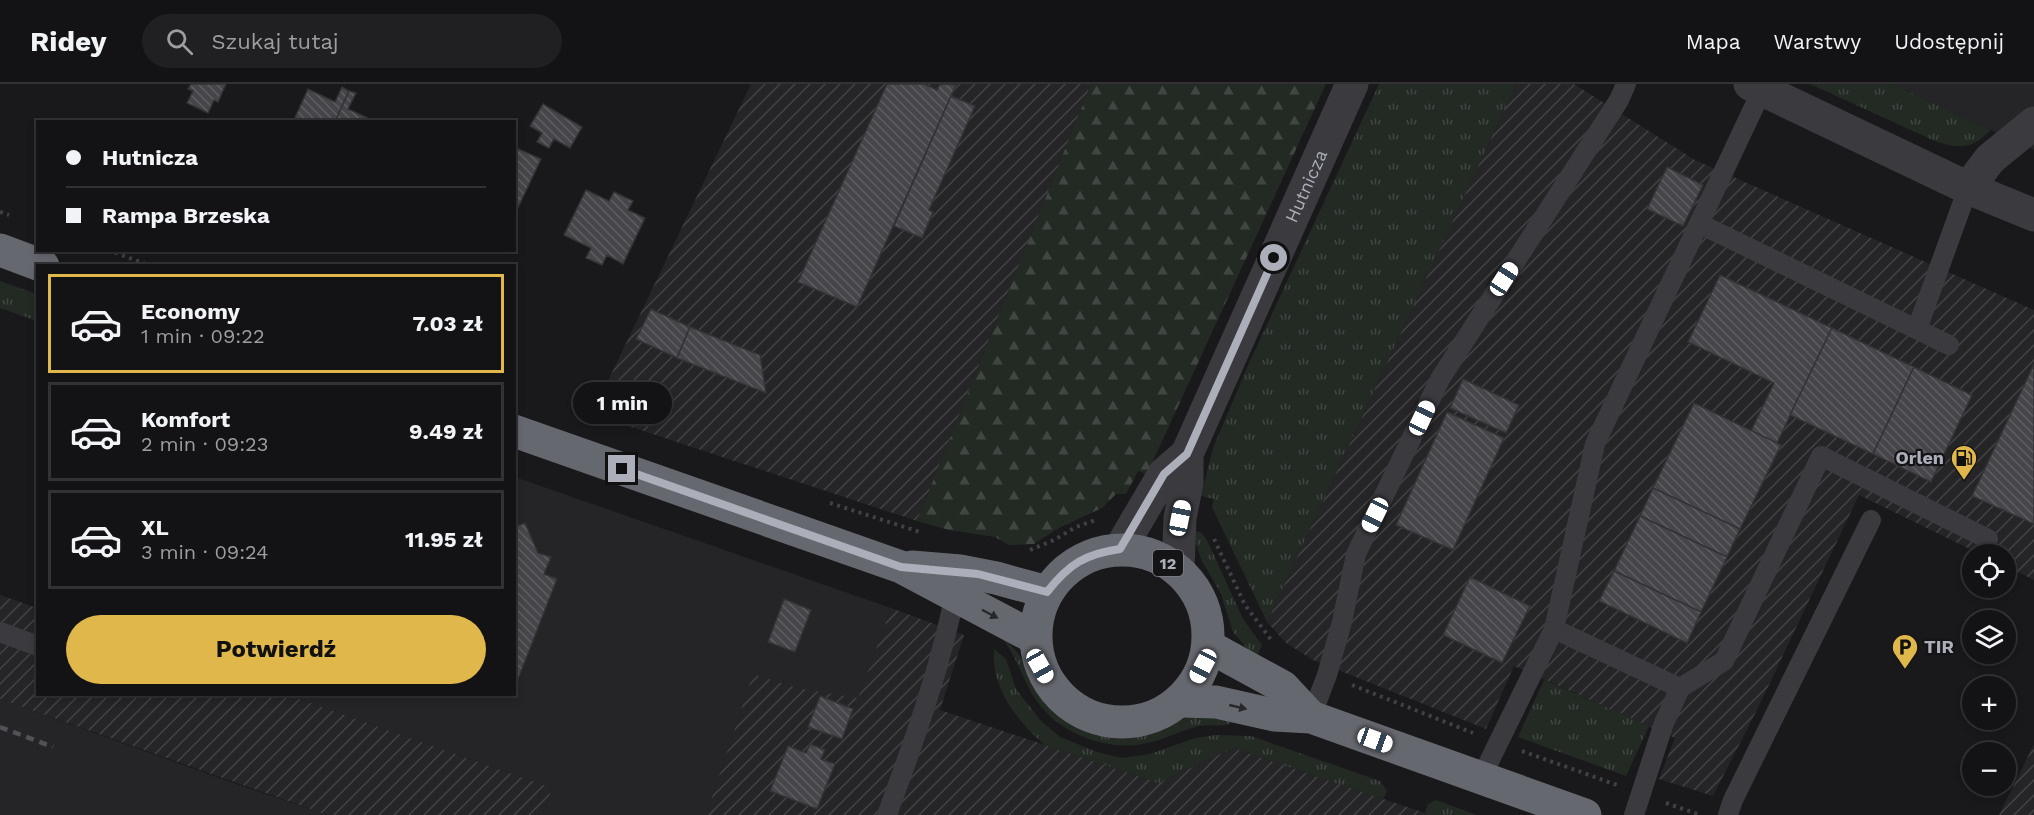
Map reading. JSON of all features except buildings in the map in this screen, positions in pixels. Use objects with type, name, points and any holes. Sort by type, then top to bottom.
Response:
[{"type":"highway","points":[[0,250],[38,264]]},
{"type":"highway","points":[[516,432],[901,567],[957,584],[1035,638]]},
{"type":"highway","name":"12","points":[[1120,549],[1141,552],[1160,558],[1178,570],[1196,592],[1206,618],[1208,646],[1203,666],[1194,685],[1180,701],[1156,716],[1129,723],[1101,721],[1075,710],[1054,691],[1040,666],[1035,638],[1037,614],[1047,592],[1060,575],[1078,561],[1098,552],[1120,549]]},
{"type":"highway","points":[[957,584],[996,578],[1047,592]]},
{"type":"highway","points":[[1208,646],[1284,687],[1311,717]]},
{"type":"highway","points":[[1180,701],[1216,702],[1274,715],[1311,717],[1585,815]]},
{"type":"street","name":"Hutnicza","points":[[1178,570],[1180,518],[1186,483],[1187,454],[1352,84]]},
{"type":"street","points":[[1756,87],[1968,188],[2034,215]]},
{"type":"street","points":[[1968,188],[1990,159],[2034,123]]},
{"type":"street","name":"Hutnicza","points":[[1120,549],[1164,474],[1187,454]]},
{"type":"lane","points":[[1311,717],[1327,675],[1342,622],[1356,554],[1440,379],[1612,110],[1626,84]]},
{"type":"lane","points":[[1481,778],[1554,629],[1596,444],[1700,224],[1756,87]]},
{"type":"lane","points":[[1917,329],[1968,188]]},
{"type":"lane","points":[[1700,224],[1949,345]]},
{"type":"lane","points":[[1634,815],[1664,723],[1680,688],[1724,661],[1821,456],[1988,539]]},
{"type":"lane","points":[[1728,815],[1733,800],[1871,520]]},
{"type":"lane","points":[[887,815],[923,714],[951,621],[957,584]]},
{"type":"lane","points":[[1554,629],[1680,688]]},
{"type":"lane","points":[[0,632],[36,645]]},
{"type":"path","points":[[113,252],[146,264]]},
{"type":"path","points":[[1024,551],[1035,549],[1076,527],[1096,520],[1110,512],[1121,501],[1146,506]]},
{"type":"path","points":[[826,502],[924,533]]},
{"type":"path","points":[[1180,518],[1199,524],[1216,541],[1245,605],[1275,645]]},
{"type":"shaded area","points":[[751,84],[1091,84],[917,521],[592,414]]},
{"type":"shaded area","points":[[1516,84],[1574,84],[1695,160],[2034,310],[2034,580],[2016,571],[2016,544],[1962,545],[1859,495],[1758,708],[1713,796],[1659,779],[1675,738],[1514,666],[1486,729],[1313,660],[1286,643],[1267,622]]},
{"type":"shaded area","points":[[1892,84],[2034,84],[2034,150],[1991,130]]},
{"type":"shaded area","points":[[516,477],[891,608],[858,699],[797,688],[753,675],[706,815],[543,815],[552,788],[291,696],[516,696]]},
{"type":"shaded area","points":[[0,595],[36,608],[36,696],[291,696],[552,788],[543,815],[327,815],[0,699]]},
{"type":"shaded area","points":[[891,608],[964,635],[940,710],[1159,783],[1233,748],[1431,815],[706,815],[753,674],[797,688],[858,698]]},
{"type":"shaded area","points":[[0,699],[225,780],[327,815],[0,815]]},
{"type":"shaded area","points":[[2034,744],[2034,815],[1999,815],[2008,796],[2016,796],[2016,781]]},
{"type":"green space","points":[[1091,84],[1326,84],[1147,474],[1138,471],[1126,494],[1116,494],[1102,508],[1059,528],[1034,544],[1009,545],[995,537],[949,530],[917,521]]},
{"type":"green space","points":[[1379,84],[1516,84],[1267,622],[1212,507],[1214,499],[1201,496],[1213,448],[1249,363]]},
{"type":"green space","points":[[1810,84],[1892,84],[1991,130],[1978,141],[1966,146],[1937,142]]},
{"type":"green space","points":[[0,281],[36,294],[36,321],[0,308]]},
{"type":"green space","points":[[1196,531],[1202,533],[1208,542],[1243,619],[1262,645],[1256,659],[1233,632],[1221,594],[1201,559],[1196,543]]},
{"type":"green space","points":[[1001,637],[1011,645],[1025,663],[1041,691],[1055,709],[1066,718],[1092,730],[1106,734],[1134,735],[1162,729],[1190,717],[1232,719],[1230,724],[1199,726],[1142,744],[1114,745],[1085,738],[1059,723],[1039,704]]},
{"type":"green space","points":[[994,649],[1006,659],[1016,689],[1040,720],[1060,737],[1097,752],[1122,758],[1150,754],[1195,738],[1216,735],[1251,736],[1380,781],[1387,791],[1383,799],[1233,748],[1159,783],[1045,745],[1016,715],[1001,690],[996,677]]},
{"type":"green space","points":[[1544,680],[1649,726],[1626,776],[1518,737]]},
{"type":"green space","points":[[1436,800],[1477,815],[1425,813],[1428,804]]},
{"type":"railway","points":[[0,727],[53,747]]},
{"type":"place","name":"Orlen","points":[[1964,481]]},
{"type":"place","name":"TIR","points":[[1905,670]]},
{"type":"route","points":[[622,469],[901,567],[978,574],[1047,592],[1060,575],[1078,561],[1098,552],[1120,549],[1164,474],[1187,454],[1274,258]]}]
